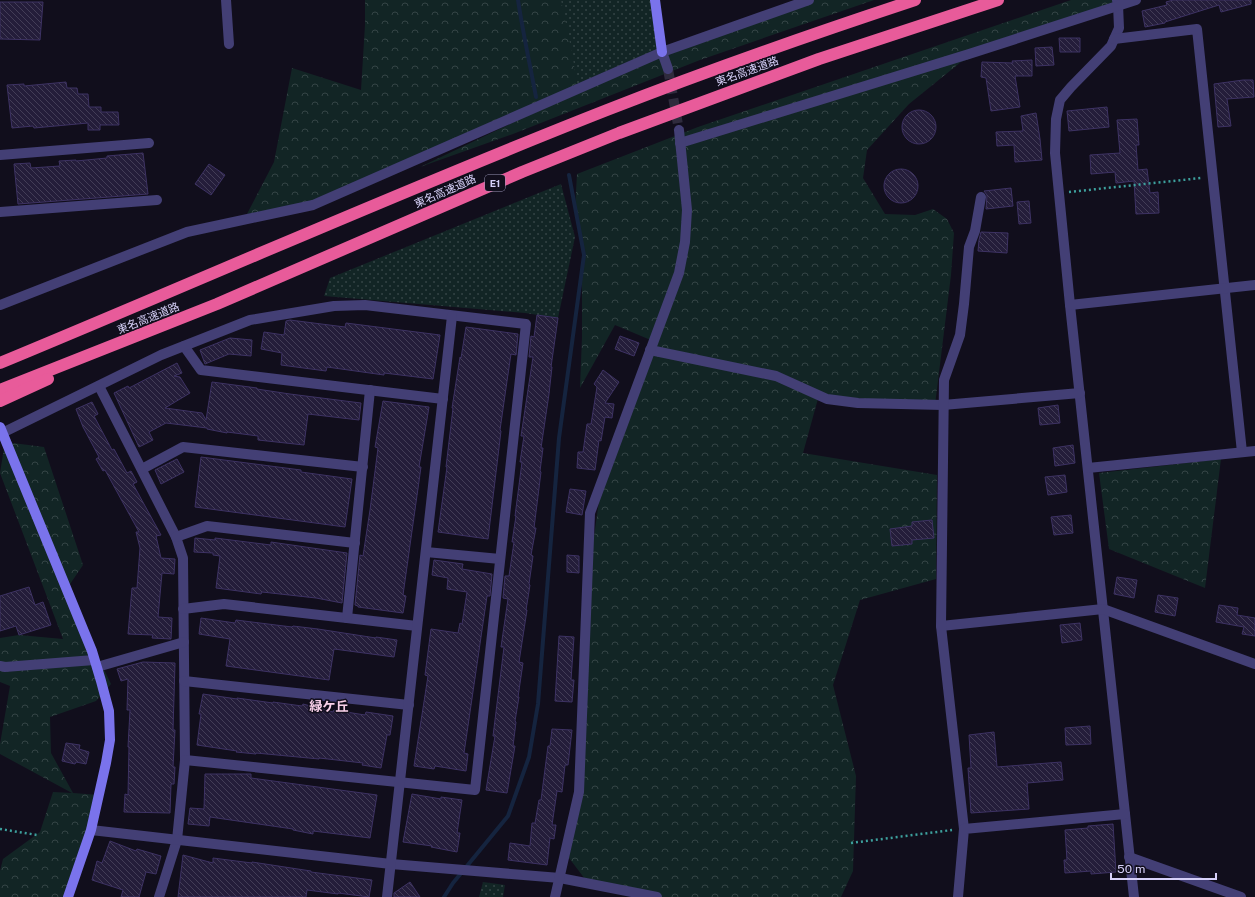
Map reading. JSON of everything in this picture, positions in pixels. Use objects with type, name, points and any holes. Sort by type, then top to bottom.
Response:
[{"type":"highway","name":"東名高速道路","points":[[0,362],[603,111],[810,35],[915,0]]},
{"type":"highway","name":"東名高速道路","points":[[0,390],[218,304],[522,172],[619,133],[819,59],[998,0]]},
{"type":"highway","points":[[0,401],[218,304]]},
{"type":"street","points":[[226,0],[229,44]]},
{"type":"street","points":[[655,0],[662,52],[668,69]]},
{"type":"street","points":[[0,305],[187,232],[313,205],[662,52],[809,0]]},
{"type":"street","points":[[680,143],[969,54],[1117,2],[1136,0]]},
{"type":"street","points":[[1117,2],[1119,28],[1111,46],[1071,86],[1060,100],[1056,119],[1055,153],[1058,193],[1134,897]]},
{"type":"street","points":[[1114,39],[1196,29],[1242,452]]},
{"type":"street","points":[[555,897],[579,792],[590,512],[678,273],[685,242],[687,210],[679,130]]},
{"type":"street","points":[[0,155],[149,143]]},
{"type":"street","points":[[958,897],[964,829],[941,626],[944,380],[960,335],[969,247],[976,232],[981,197]]},
{"type":"street","points":[[0,212],[157,200]]},
{"type":"street","points":[[1070,305],[1255,285]]},
{"type":"street","points":[[68,897],[91,830],[106,763],[110,740],[109,711],[95,663],[1,431],[160,356],[250,320],[334,306],[365,305],[526,324],[475,790],[185,760]]},
{"type":"street","points":[[386,897],[391,864],[452,316]]},
{"type":"street","points":[[184,346],[201,370],[442,399]]},
{"type":"street","points":[[650,350],[776,376],[827,399],[858,403],[944,405],[1080,393]]},
{"type":"street","points":[[99,386],[176,537],[183,558],[185,760],[177,840],[159,897]]},
{"type":"street","points":[[347,618],[370,390]]},
{"type":"street","points":[[142,469],[183,448],[363,467]]},
{"type":"street","points":[[1088,468],[1255,451]]},
{"type":"street","points":[[176,537],[208,526],[355,543]]},
{"type":"street","points":[[426,552],[500,559]]},
{"type":"street","points":[[183,609],[224,604],[417,626]]},
{"type":"street","points":[[941,626],[1103,609],[1255,664]]},
{"type":"street","points":[[0,666],[95,663],[184,642]]},
{"type":"street","points":[[184,681],[409,705]]},
{"type":"street","points":[[964,829],[1125,814]]},
{"type":"street","points":[[91,830],[391,864],[560,878],[657,897]]},
{"type":"street","points":[[1129,857],[1241,897]]},
{"type":"path","points":[[1058,193],[1213,177]]},
{"type":"path","points":[[0,829],[37,835]]},
{"type":"path","points":[[851,843],[964,829]]},
{"type":"green space","points":[[365,0],[561,0],[578,89],[309,206],[247,214],[274,162],[292,68],[361,90]]},
{"type":"green space","points":[[559,0],[655,0],[662,52],[578,89]]},
{"type":"green space","points":[[810,0],[874,0],[700,60],[513,134],[420,167],[648,58]]},
{"type":"green space","points":[[1071,0],[1120,0],[961,62],[909,104],[867,150],[863,178],[885,214],[915,215],[933,209],[947,219],[954,233],[951,275],[935,405],[819,395],[803,453],[937,475],[936,579],[860,600],[833,685],[856,776],[853,871],[841,897],[657,897],[588,883],[566,854],[580,751],[586,593],[602,480],[653,341],[615,325],[580,388],[582,337],[582,249],[575,209],[577,174],[698,127]]},
{"type":"green space","points":[[561,184],[575,237],[558,318],[525,313],[324,296],[330,278]]},
{"type":"green space","points":[[5,442],[44,447],[83,565],[66,590],[111,684],[96,701],[50,717],[51,753],[73,793],[99,795],[69,897],[0,897],[0,871],[3,859],[40,832],[53,792],[72,793],[0,754],[0,744],[10,686],[0,682],[0,638],[19,635],[63,639],[0,473]]},
{"type":"green space","points":[[1221,459],[1205,588],[1109,549],[1099,473]]},
{"type":"green space","points":[[483,882],[505,885],[503,897],[479,897]]},
{"type":"building","points":[[1173,0],[1251,0],[1251,4],[1221,12],[1219,5],[1165,23],[1145,27],[1142,11],[1167,5],[1166,2]]},
{"type":"building","points":[[0,2],[43,2],[40,40],[0,39]]},
{"type":"building","points":[[1059,38],[1080,38],[1080,52],[1060,52]]},
{"type":"building","points":[[1052,47],[1054,65],[1036,66],[1035,48]]},
{"type":"building","points":[[1032,60],[1032,76],[1015,76],[1020,107],[991,111],[986,78],[981,77],[982,62],[1013,63],[1012,61]]},
{"type":"building","points":[[1253,80],[1254,97],[1227,99],[1231,126],[1218,127],[1214,84]]},
{"type":"building","points":[[66,82],[67,88],[77,88],[78,94],[88,94],[89,107],[101,107],[101,112],[118,112],[119,125],[100,125],[100,130],[88,130],[88,123],[34,128],[33,126],[12,128],[7,85],[24,84],[24,86]]},
{"type":"building","points":[[1107,107],[1109,127],[1069,131],[1067,111]]},
{"type":"building","points":[[919,110],[931,115],[936,127],[931,139],[919,144],[907,139],[902,127],[907,115]]},
{"type":"building","points":[[1036,113],[1042,160],[1015,162],[1014,145],[997,146],[996,132],[1023,131],[1021,116]]},
{"type":"building","points":[[1137,119],[1139,145],[1136,145],[1138,170],[1147,169],[1150,193],[1158,192],[1159,213],[1136,214],[1134,181],[1116,183],[1115,172],[1091,174],[1090,155],[1120,153],[1117,120]]},
{"type":"building","points":[[143,153],[148,194],[18,204],[14,164],[30,163],[31,168],[60,166],[59,161],[76,161],[107,158],[107,156]]},
{"type":"building","points":[[209,164],[225,175],[211,195],[195,184]]},
{"type":"building","points":[[901,169],[913,174],[918,186],[913,198],[901,203],[889,198],[884,186],[889,174]]},
{"type":"building","points":[[1011,188],[1013,206],[986,209],[987,195],[984,191]]},
{"type":"building","points":[[1029,201],[1031,223],[1019,224],[1017,202]]},
{"type":"building","points":[[981,232],[1008,233],[1007,253],[978,251]]},
{"type":"building","points":[[537,315],[558,318],[541,448],[543,448],[541,472],[534,528],[536,528],[531,555],[533,556],[530,585],[519,662],[523,663],[515,721],[513,746],[515,746],[507,793],[486,790],[495,736],[493,736],[504,647],[501,647],[508,599],[503,598],[505,576],[509,576],[514,542],[512,542],[524,436],[521,436],[533,357],[529,357],[531,336],[534,337]]},
{"type":"building","points":[[290,320],[345,327],[346,323],[440,335],[433,379],[384,373],[384,375],[327,367],[326,371],[281,365],[282,353],[261,349],[264,332],[284,335],[286,321]]},
{"type":"building","points":[[466,327],[518,334],[516,355],[511,354],[507,381],[488,539],[438,532],[447,467],[452,408]]},
{"type":"building","points":[[620,336],[639,343],[634,356],[615,349]]},
{"type":"building","points":[[230,338],[252,340],[251,356],[229,354],[205,364],[200,350]]},
{"type":"building","points":[[177,363],[182,373],[174,376],[180,377],[190,393],[165,408],[202,413],[206,420],[212,382],[361,403],[359,420],[308,414],[304,445],[258,440],[258,436],[227,433],[207,428],[166,423],[149,432],[153,440],[139,447],[114,393],[128,386],[129,388]]},
{"type":"building","points":[[603,370],[619,382],[605,403],[614,404],[612,418],[605,417],[601,441],[599,440],[595,470],[577,468],[578,452],[583,452],[587,424],[591,424],[597,387],[594,384]]},
{"type":"building","points":[[383,401],[429,407],[419,467],[421,467],[403,595],[406,596],[403,613],[358,607],[355,605],[360,555],[363,556],[370,510],[378,448],[375,447]]},
{"type":"building","points":[[92,402],[98,414],[94,416],[112,450],[114,449],[127,473],[131,471],[137,482],[133,484],[161,535],[156,536],[161,558],[175,559],[174,574],[162,573],[158,617],[172,618],[171,639],[152,638],[153,635],[128,634],[132,588],[137,588],[140,548],[136,532],[139,532],[105,470],[103,471],[96,459],[99,457],[83,427],[76,409]]},
{"type":"building","points":[[1058,405],[1060,423],[1040,425],[1038,408]]},
{"type":"building","points":[[1073,445],[1075,463],[1055,466],[1053,448]]},
{"type":"building","points":[[201,457],[301,470],[301,472],[352,479],[345,527],[195,507]]},
{"type":"building","points":[[177,459],[184,472],[161,484],[155,470]]},
{"type":"building","points":[[1065,475],[1067,492],[1048,495],[1045,477]]},
{"type":"building","points":[[570,489],[586,491],[582,515],[566,512]]},
{"type":"building","points":[[1071,515],[1073,533],[1054,535],[1051,517]]},
{"type":"building","points":[[932,520],[934,538],[912,540],[912,544],[892,546],[890,529],[912,526],[912,522]]},
{"type":"building","points":[[195,538],[215,540],[215,538],[271,545],[271,542],[347,553],[342,603],[316,598],[262,592],[261,594],[216,588],[220,556],[213,555],[213,553],[194,552]]},
{"type":"building","points":[[567,555],[579,556],[579,573],[567,572]]},
{"type":"building","points":[[434,560],[463,564],[462,569],[492,574],[490,596],[487,596],[464,753],[468,754],[466,771],[435,766],[434,769],[414,766],[428,676],[425,675],[431,629],[458,633],[460,623],[462,624],[467,592],[447,589],[448,578],[432,575]]},
{"type":"building","points":[[1117,577],[1137,580],[1134,598],[1114,594]]},
{"type":"building","points":[[29,587],[35,605],[43,602],[51,625],[19,635],[16,626],[0,631],[0,596]]},
{"type":"building","points":[[1158,595],[1178,598],[1175,616],[1155,612]]},
{"type":"building","points":[[1219,605],[1238,608],[1237,615],[1255,618],[1255,636],[1242,634],[1244,627],[1216,622]]},
{"type":"building","points":[[201,618],[235,623],[236,620],[293,626],[397,640],[394,657],[334,649],[329,680],[226,666],[230,639],[199,634]]},
{"type":"building","points":[[1080,623],[1082,640],[1062,643],[1060,625]]},
{"type":"building","points":[[559,636],[574,637],[571,680],[574,680],[572,702],[555,701]]},
{"type":"building","points":[[143,662],[175,663],[173,730],[175,730],[173,767],[175,767],[174,784],[171,784],[170,813],[124,812],[125,794],[128,795],[130,710],[127,710],[128,679],[121,681],[117,669]]},
{"type":"building","points":[[203,694],[302,706],[303,704],[333,712],[334,710],[365,715],[366,712],[393,716],[390,735],[387,735],[381,768],[362,765],[363,763],[236,752],[237,751],[197,745],[201,714],[199,714]]},
{"type":"building","points":[[1090,726],[1091,744],[1066,745],[1065,728]]},
{"type":"building","points":[[552,729],[572,730],[568,765],[565,765],[562,792],[557,791],[552,825],[556,825],[554,839],[550,838],[547,865],[508,860],[510,843],[530,846],[532,823],[535,823],[539,800],[541,800],[548,746],[550,746]]},
{"type":"building","points":[[994,732],[997,767],[1061,762],[1063,780],[1027,783],[1029,809],[971,813],[968,768],[971,768],[969,735]]},
{"type":"building","points":[[66,743],[80,745],[79,749],[89,752],[86,764],[76,762],[75,764],[62,761]]},
{"type":"building","points":[[205,774],[251,774],[251,778],[377,795],[370,838],[313,831],[313,834],[293,829],[210,817],[209,826],[188,824],[190,808],[204,809]]},
{"type":"building","points":[[412,794],[441,799],[441,797],[462,800],[457,833],[460,833],[457,852],[431,847],[432,846],[403,842]]},
{"type":"building","points":[[1113,824],[1116,872],[1091,874],[1091,871],[1065,873],[1064,860],[1067,860],[1065,830]]},
{"type":"building","points":[[110,841],[136,851],[137,849],[161,856],[156,874],[146,872],[139,897],[121,897],[123,890],[92,880],[97,861],[102,863]]},
{"type":"building","points":[[183,855],[213,863],[213,858],[252,862],[372,880],[369,897],[307,890],[306,897],[178,897]]},
{"type":"building","points":[[410,882],[420,897],[394,897],[394,893]]},
{"type":"waterway","points":[[518,0],[536,97]]},
{"type":"waterway","points":[[444,897],[453,883],[508,816],[529,757],[538,704],[559,438],[584,255],[569,175]]},
{"type":"tunnel","points":[[668,69],[679,130]]},
{"type":"district","name":"緑ケ丘","points":[[329,706]]}]
